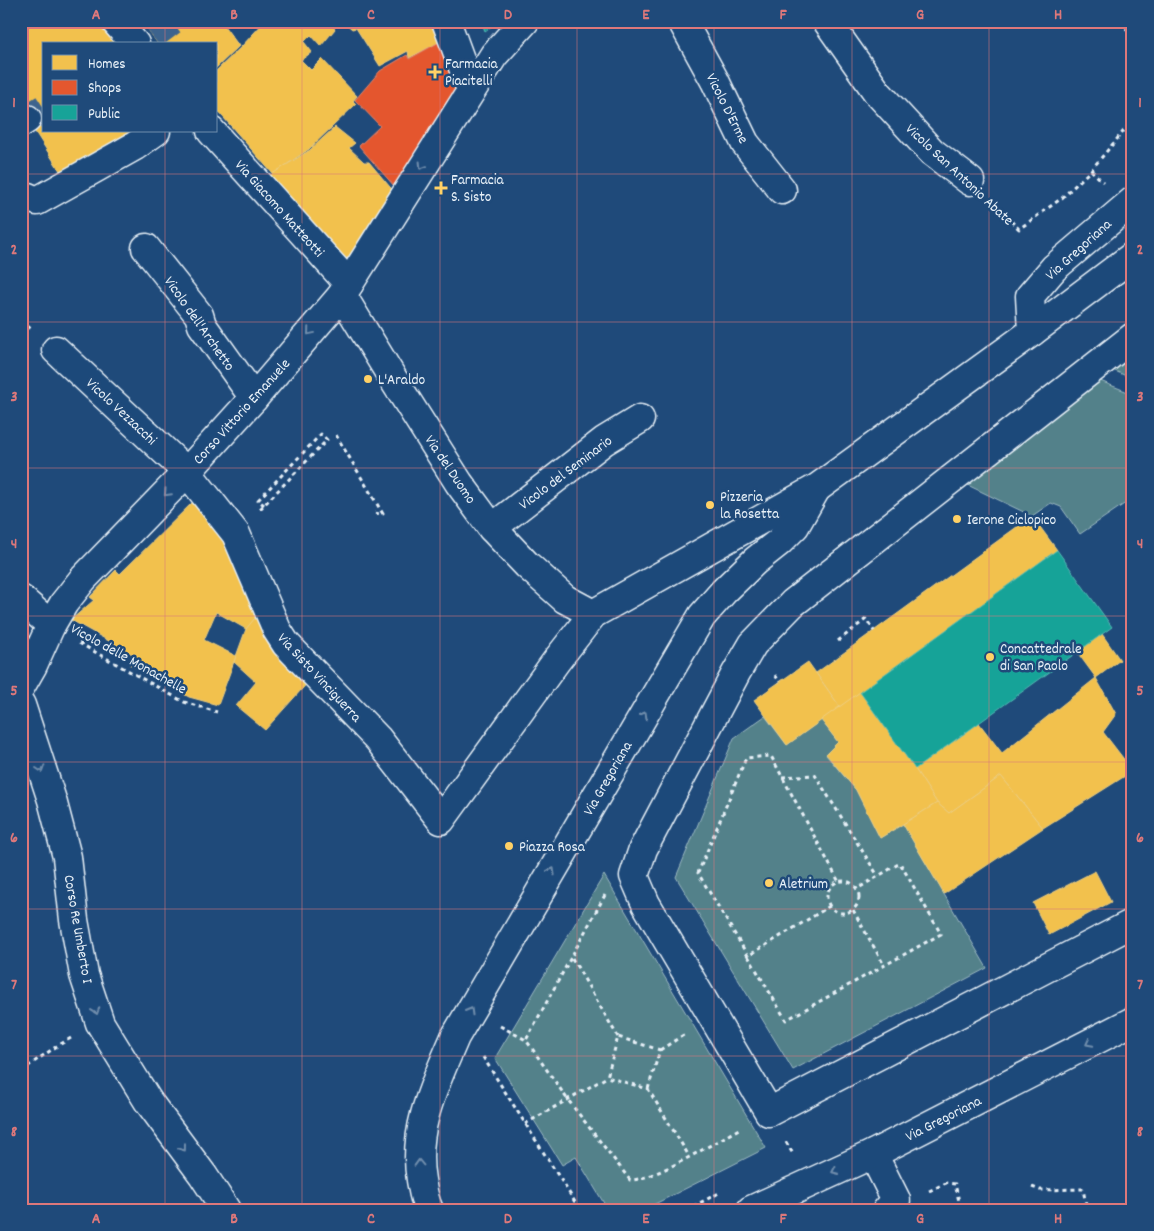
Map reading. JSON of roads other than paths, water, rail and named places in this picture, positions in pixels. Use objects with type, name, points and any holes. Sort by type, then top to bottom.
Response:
[{"type":"street","points":[[115,21],[142,41]]},
{"type":"street","points":[[446,21],[471,89]]},
{"type":"street","name":"Corso Vittorio Emanuele","points":[[21,686],[34,666],[50,625],[83,579],[187,472],[254,398],[345,290],[471,89],[494,55],[525,21]]},
{"type":"street","name":"Vicolo D'Erme","points":[[682,21],[715,81],[745,143],[782,190]]},
{"type":"street","name":"Vicolo San Antonio Abate","points":[[827,21],[877,92],[932,152],[970,181]]},
{"type":"street","points":[[29,197],[136,146],[155,132]]},
{"type":"street","name":"Via Giacomo Matteotti","points":[[212,132],[345,290]]},
{"type":"street","name":"Via Gregoriana","points":[[1032,332],[1030,296],[1054,268],[1133,201]]},
{"type":"street","name":"Vicolo dell'Archetto","points":[[146,248],[199,316],[202,325],[254,398]]},
{"type":"street","points":[[593,614],[817,488],[1133,256]]},
{"type":"street","name":"Via del Duomo","points":[[345,290],[395,382],[459,483],[492,528],[527,565],[565,599],[593,614]]},
{"type":"street","points":[[1133,338],[793,603],[753,644],[643,849],[634,876],[646,904],[768,1112],[1133,923]]},
{"type":"street","name":"Vicolo Vezzacchi","points":[[56,350],[187,472]]},
{"type":"street","name":"Vicolo del Seminario","points":[[492,528],[604,441],[640,419]]},
{"type":"street","name":"Via Sisto Vinciguerra","points":[[187,472],[236,534],[277,630],[286,644],[378,739],[441,820],[557,660],[593,614]]},
{"type":"street","name":"Via Gregoriana","points":[[429,1210],[424,1201],[418,1165],[420,1130],[432,1092],[454,1037],[702,616],[724,591],[795,526],[817,488]]},
{"type":"street","points":[[21,598],[50,625]]},
{"type":"street","name":"Corso Re Umberto I","points":[[21,705],[52,800],[67,857],[74,920],[84,975],[100,1023],[148,1101],[203,1175],[226,1210]]},
{"type":"street","name":"Via Gregoriana","points":[[751,1210],[873,1154],[1133,1020]]},
{"type":"street","points":[[873,1154],[896,1200],[887,1210]]},
{"type":"tunnel","points":[[152,36],[172,21]]},
{"type":"tunnel","points":[[27,119],[42,109]]},
{"type":"place","name":"Farmacia Piacitelli","points":[[435,72]]},
{"type":"place","name":"Farmacia S. Sisto","points":[[441,188]]},
{"type":"place","name":"L'Araldo","points":[[368,379]]},
{"type":"place","name":"Pizzeria la Rosetta","points":[[710,505]]},
{"type":"place","name":"Ierone Ciclopico","points":[[957,519]]},
{"type":"place","name":"Concattedrale di San Paolo","points":[[990,657]]},
{"type":"place","name":"Piazza Rosa","points":[[509,846]]},
{"type":"place","name":"Aletrium","points":[[769,883]]}]
